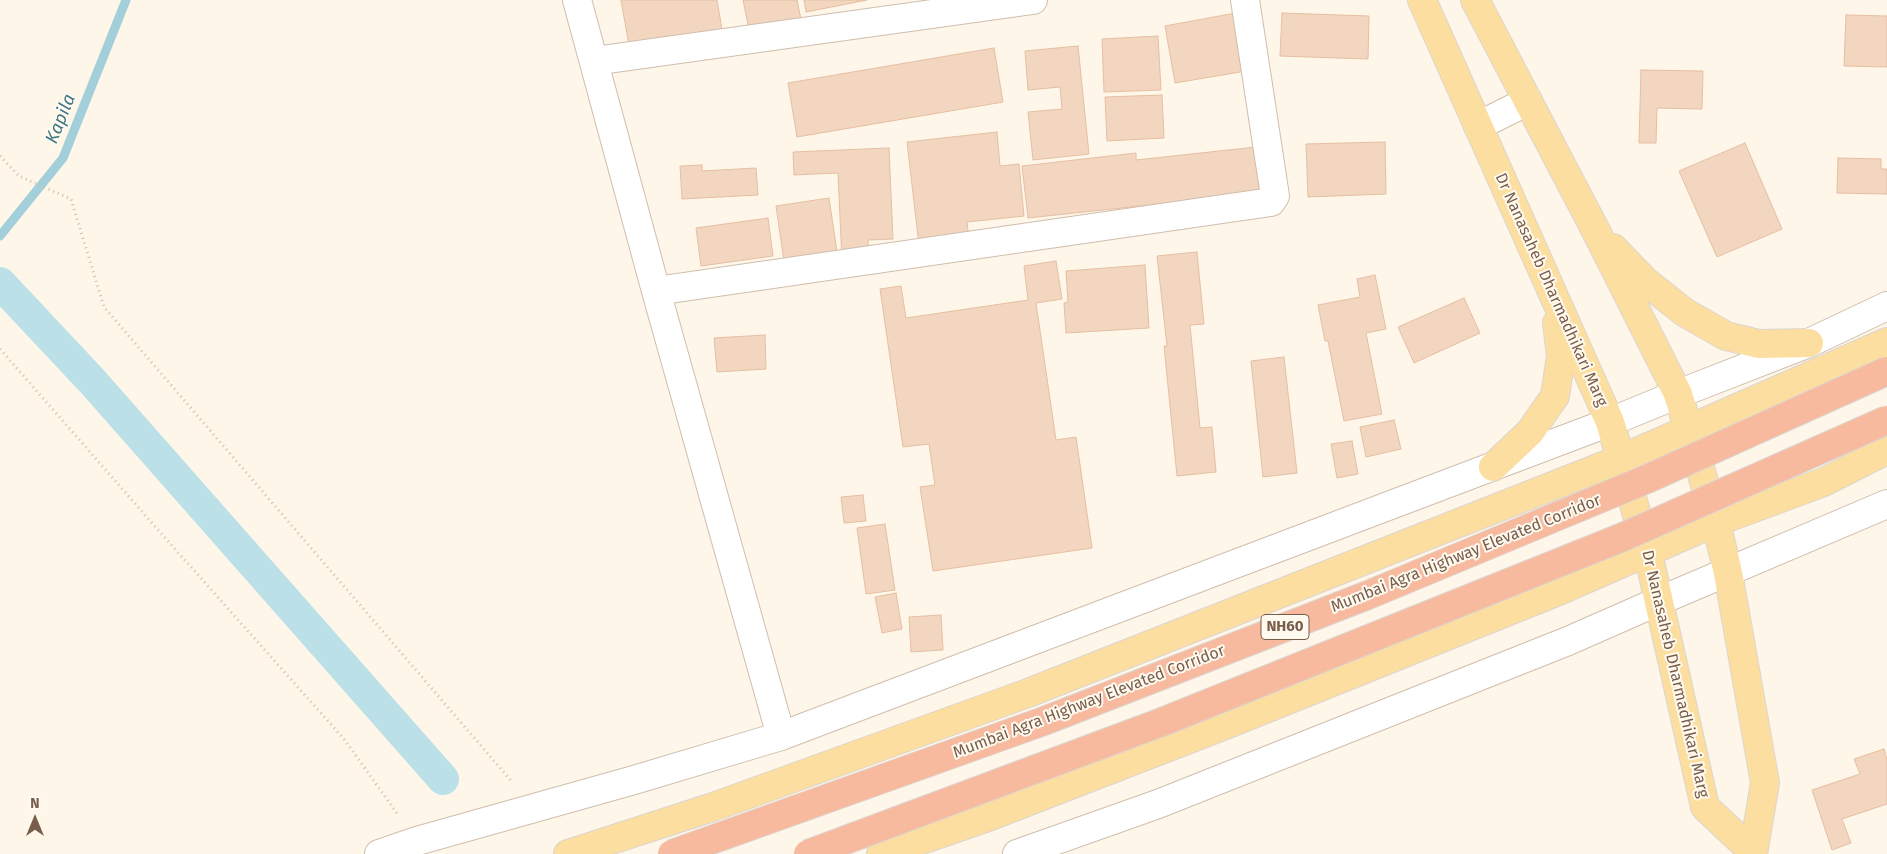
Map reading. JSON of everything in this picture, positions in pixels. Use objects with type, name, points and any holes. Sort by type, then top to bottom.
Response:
[{"type":"highway","name":"Mumbai Agra Highway Elevated Corridor","points":[[672,854],[1044,721],[1368,595],[1647,479],[1887,371]]},
{"type":"highway","name":"NH60","points":[[808,854],[1162,722],[1623,536],[1887,420]]},
{"type":"main road","name":"Dr Nanasaheb Dharmadhikari Marg","points":[[1422,0],[1554,300],[1610,422],[1648,553],[1706,806],[1752,853]]},
{"type":"main road","name":"Dr Nanasaheb Dharmadhikari Marg","points":[[1475,0],[1596,231],[1678,394],[1716,522],[1728,573],[1765,783],[1752,853]]},
{"type":"main road","points":[[1596,231],[1645,281],[1684,312],[1726,336],[1759,344],[1808,343]]},
{"type":"main road","points":[[1493,467],[1530,432],[1555,396],[1561,356],[1554,300]]},
{"type":"main road","points":[[568,854],[714,806],[1028,694],[1621,459],[1887,342]]},
{"type":"main road","points":[[881,854],[988,817],[1219,727],[1560,590],[1716,522],[1824,482],[1887,450]]},
{"type":"street","points":[[577,0],[656,292],[781,736]]},
{"type":"street","points":[[594,61],[884,10],[1033,0]]},
{"type":"street","points":[[656,292],[1271,202],[1275,196],[1245,0]]},
{"type":"street","points":[[1478,126],[1528,101]]},
{"type":"street","points":[[379,854],[417,841],[781,736],[1610,422],[1808,343],[1887,306]]},
{"type":"street","points":[[1017,854],[1186,793],[1568,642],[1887,504]]},
{"type":"path","points":[[0,156],[19,176],[71,199],[104,307],[534,808]]},
{"type":"path","points":[[0,349],[344,739],[417,841]]},
{"type":"building","points":[[621,0],[717,0],[723,35],[630,51]]},
{"type":"building","points":[[743,0],[797,0],[803,29],[751,39]]},
{"type":"building","points":[[804,0],[867,0],[806,12]]},
{"type":"building","points":[[1241,12],[1252,70],[1175,83],[1165,26]]},
{"type":"building","points":[[1282,13],[1369,16],[1368,59],[1280,56]]},
{"type":"building","points":[[1846,15],[1887,16],[1887,67],[1844,66]]},
{"type":"building","points":[[1158,36],[1161,90],[1104,92],[1102,39]]},
{"type":"building","points":[[1078,46],[1089,154],[1033,160],[1028,112],[1062,109],[1060,87],[1028,90],[1025,51]]},
{"type":"building","points":[[994,48],[1003,102],[797,137],[788,83]]},
{"type":"building","points":[[1641,70],[1703,71],[1702,109],[1657,108],[1656,143],[1639,143]]},
{"type":"building","points":[[1162,95],[1164,138],[1107,141],[1105,97]]},
{"type":"building","points":[[997,132],[1000,166],[1019,164],[1024,216],[967,222],[969,239],[919,245],[907,142]]},
{"type":"building","points":[[1385,142],[1386,194],[1308,197],[1306,144]]},
{"type":"building","points":[[1745,143],[1782,229],[1717,257],[1679,171]]},
{"type":"building","points":[[1256,147],[1261,193],[1028,218],[1022,166],[1136,153],[1136,160]]},
{"type":"building","points":[[889,148],[893,239],[868,240],[869,260],[842,261],[838,173],[794,175],[793,152]]},
{"type":"building","points":[[1838,158],[1881,159],[1881,169],[1887,169],[1887,194],[1837,193]]},
{"type":"building","points":[[702,165],[702,171],[756,168],[758,195],[682,199],[680,166]]},
{"type":"building","points":[[829,198],[837,252],[784,261],[776,206]]},
{"type":"building","points":[[768,218],[773,256],[701,266],[696,228]]},
{"type":"building","points":[[1197,252],[1204,324],[1190,325],[1200,428],[1212,427],[1216,472],[1177,476],[1164,346],[1167,346],[1157,256]]},
{"type":"building","points":[[1056,261],[1062,299],[1036,303],[1056,440],[1076,437],[1092,548],[933,571],[920,487],[935,485],[929,444],[903,447],[880,289],[901,286],[906,318],[1028,300],[1024,266]]},
{"type":"building","points":[[1145,265],[1149,328],[1066,333],[1064,303],[1068,302],[1066,271]]},
{"type":"building","points":[[1375,275],[1386,329],[1366,333],[1382,414],[1344,421],[1328,341],[1325,341],[1318,305],[1360,297],[1357,279]]},
{"type":"building","points":[[1464,298],[1480,333],[1414,363],[1398,327]]},
{"type":"building","points":[[765,335],[766,369],[717,372],[714,338]]},
{"type":"building","points":[[1284,357],[1297,473],[1263,477],[1251,361]]},
{"type":"building","points":[[1394,420],[1401,449],[1366,457],[1360,427]]},
{"type":"building","points":[[1352,441],[1358,474],[1337,478],[1331,444]]},
{"type":"building","points":[[863,495],[866,521],[844,523],[841,497]]},
{"type":"building","points":[[885,524],[895,590],[866,594],[857,528]]},
{"type":"building","points":[[896,593],[902,629],[882,633],[875,597]]},
{"type":"building","points":[[941,615],[943,650],[911,652],[909,617]]},
{"type":"building","points":[[1884,749],[1887,760],[1887,804],[1842,819],[1851,843],[1832,850],[1812,790],[1860,774],[1854,759]]},
{"type":"waterway","name":"Kapila","points":[[0,236],[63,158],[126,0]]},
{"type":"waterway","points":[[0,283],[92,381],[443,779]]}]
